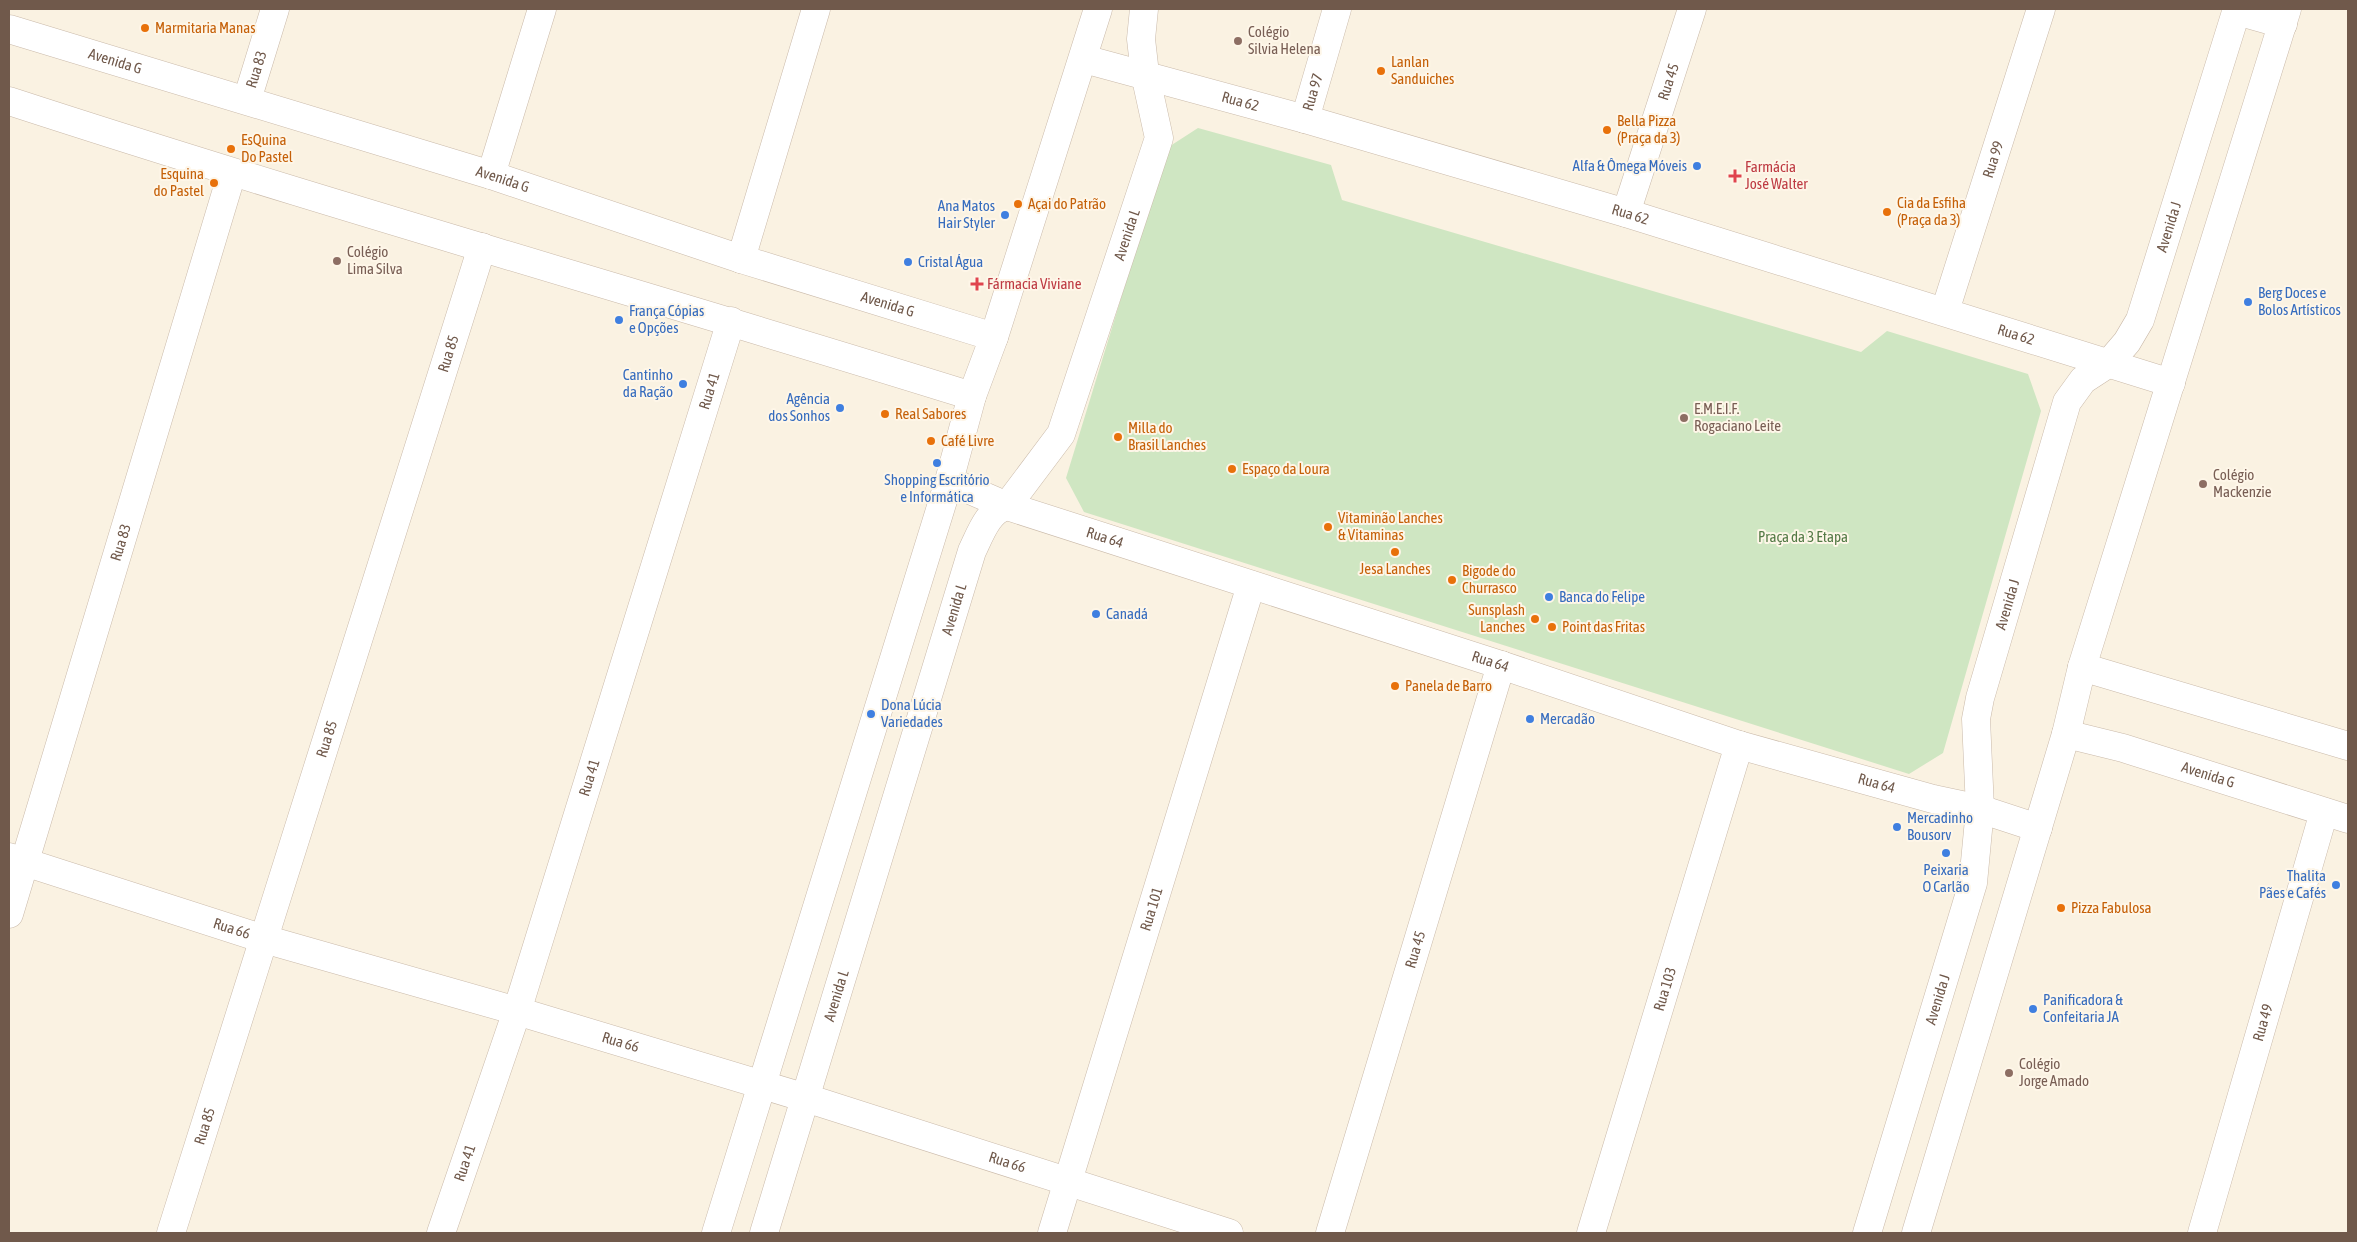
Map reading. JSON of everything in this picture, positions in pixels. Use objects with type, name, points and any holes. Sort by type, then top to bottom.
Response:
[{"type":"street","name":"Rua 83","points":[[247,100],[275,9]]},
{"type":"street","points":[[492,174],[542,9]]},
{"type":"street","points":[[741,259],[816,9]]},
{"type":"street","points":[[716,1233],[949,481],[972,396],[994,336],[1084,59],[1098,9]]},
{"type":"street","name":"Avenida L","points":[[764,1233],[972,551],[984,525],[998,508],[1007,506],[1061,434],[1159,138],[1145,74],[1141,39],[1144,9]]},
{"type":"street","name":"Rua 97","points":[[1305,119],[1338,9]]},
{"type":"street","name":"Rua 45","points":[[1626,214],[1692,9]]},
{"type":"street","name":"Rua 99","points":[[1945,311],[2041,9]]},
{"type":"street","points":[[1916,1233],[2066,734],[2082,667],[2285,16],[2237,10]]},
{"type":"street","name":"Avenida J","points":[[1867,1233],[1973,883],[1980,809],[1976,719],[1980,698],[2067,402],[2083,380],[2109,363],[2127,342],[2140,320],[2237,10]]},
{"type":"street","name":"Avenida G","points":[[9,29],[492,174],[741,259],[994,336]]},
{"type":"street","name":"Rua 62","points":[[1084,59],[1145,74],[1305,119],[1626,214],[1945,311],[2171,383]]},
{"type":"street","points":[[9,101],[232,173],[731,321],[972,396]]},
{"type":"street","name":"Rua 83","points":[[9,914],[17,860],[232,173]]},
{"type":"street","name":"Rua 85","points":[[171,1233],[482,247]]},
{"type":"street","name":"Rua 41","points":[[441,1233],[517,1011],[731,321]]},
{"type":"street","name":"Rua 64","points":[[949,481],[1007,506],[1501,665],[1739,745],[1934,799],[1980,809],[2038,828]]},
{"type":"street","name":"Rua 101","points":[[1052,1233],[1251,585]]},
{"type":"street","name":"Rua 45","points":[[1330,1233],[1501,665]]},
{"type":"street","points":[[2082,667],[2348,743]]},
{"type":"street","name":"Avenida G","points":[[2066,734],[2123,748],[2336,815]]},
{"type":"street","name":"Rua 103","points":[[1591,1233],[1739,745]]},
{"type":"street","name":"Rua 49","points":[[2202,1233],[2336,815]]},
{"type":"street","name":"Rua 66","points":[[17,860],[264,939],[517,1011],[806,1098],[1229,1233]]},
{"type":"green space","name":"Praça da 3 Etapa","points":[[1198,128],[1331,165],[1342,200],[1861,352],[1887,331],[2028,374],[2041,411],[1943,753],[1909,774],[1084,512],[1066,478],[1167,148]]},
{"type":"place","name":"Marmitaria Manas","points":[[145,28]]},
{"type":"place","name":"Colégio Silvia Helena","points":[[1238,41]]},
{"type":"place","name":"Lanlan Sanduiches","points":[[1381,71]]},
{"type":"place","name":"Bella Pizza (Praça da 3)","points":[[1607,130]]},
{"type":"place","name":"EsQuina Do Pastel","points":[[231,149]]},
{"type":"place","name":"Alfa & Ômega Móveis","points":[[1697,166]]},
{"type":"place","name":"Farmácia José Walter","points":[[1735,176]]},
{"type":"place","name":"Esquina do Pastel","points":[[214,183]]},
{"type":"place","name":"Açai do Patrão","points":[[1018,204]]},
{"type":"place","name":"Cia da Esfiha (Praça da 3)","points":[[1887,212]]},
{"type":"place","name":"Ana Matos Hair Styler","points":[[1005,215]]},
{"type":"place","name":"Colégio Lima Silva","points":[[337,261]]},
{"type":"place","name":"Cristal Água","points":[[908,262]]},
{"type":"place","name":"Fármacia Viviane","points":[[977,284]]},
{"type":"place","name":"Berg Doces e Bolos Artísticos","points":[[2248,302]]},
{"type":"place","name":"França Cópias e Opções","points":[[619,320]]},
{"type":"place","name":"Cantinho da Ração","points":[[683,384]]},
{"type":"place","name":"Agência dos Sonhos","points":[[840,408]]},
{"type":"place","name":"Real Sabores","points":[[885,414]]},
{"type":"place","name":"E.M.E.I.F. Rogaciano Leite","points":[[1684,418]]},
{"type":"place","name":"Milla do Brasil Lanches","points":[[1118,437]]},
{"type":"place","name":"Café Livre","points":[[931,441]]},
{"type":"place","name":"Shopping Escritório e Informática","points":[[937,463]]},
{"type":"place","name":"Espaço da Loura","points":[[1232,469]]},
{"type":"place","name":"Colégio Mackenzie","points":[[2203,484]]},
{"type":"place","name":"Vitaminão Lanches & Vitaminas","points":[[1328,527]]},
{"type":"place","name":"Jesa Lanches","points":[[1395,552]]},
{"type":"place","name":"Bigode do Churrasco","points":[[1452,580]]},
{"type":"place","name":"Banca do Felipe","points":[[1549,597]]},
{"type":"place","name":"Canadá","points":[[1096,614]]},
{"type":"place","name":"Sunsplash Lanches","points":[[1535,619]]},
{"type":"place","name":"Point das Fritas","points":[[1552,627]]},
{"type":"place","name":"Panela de Barro","points":[[1395,686]]},
{"type":"place","name":"Dona Lúcia Variedades","points":[[871,714]]},
{"type":"place","name":"Mercadão","points":[[1530,719]]},
{"type":"place","name":"Mercadinho Bousorv","points":[[1897,827]]},
{"type":"place","name":"Peixaria O Carlão","points":[[1946,853]]},
{"type":"place","name":"Thalita Pães e Cafés","points":[[2336,885]]},
{"type":"place","name":"Pizza Fabulosa","points":[[2061,908]]},
{"type":"place","name":"Panificadora & Confeitaria JA","points":[[2033,1009]]},
{"type":"place","name":"Colégio Jorge Amado","points":[[2009,1073]]}]
